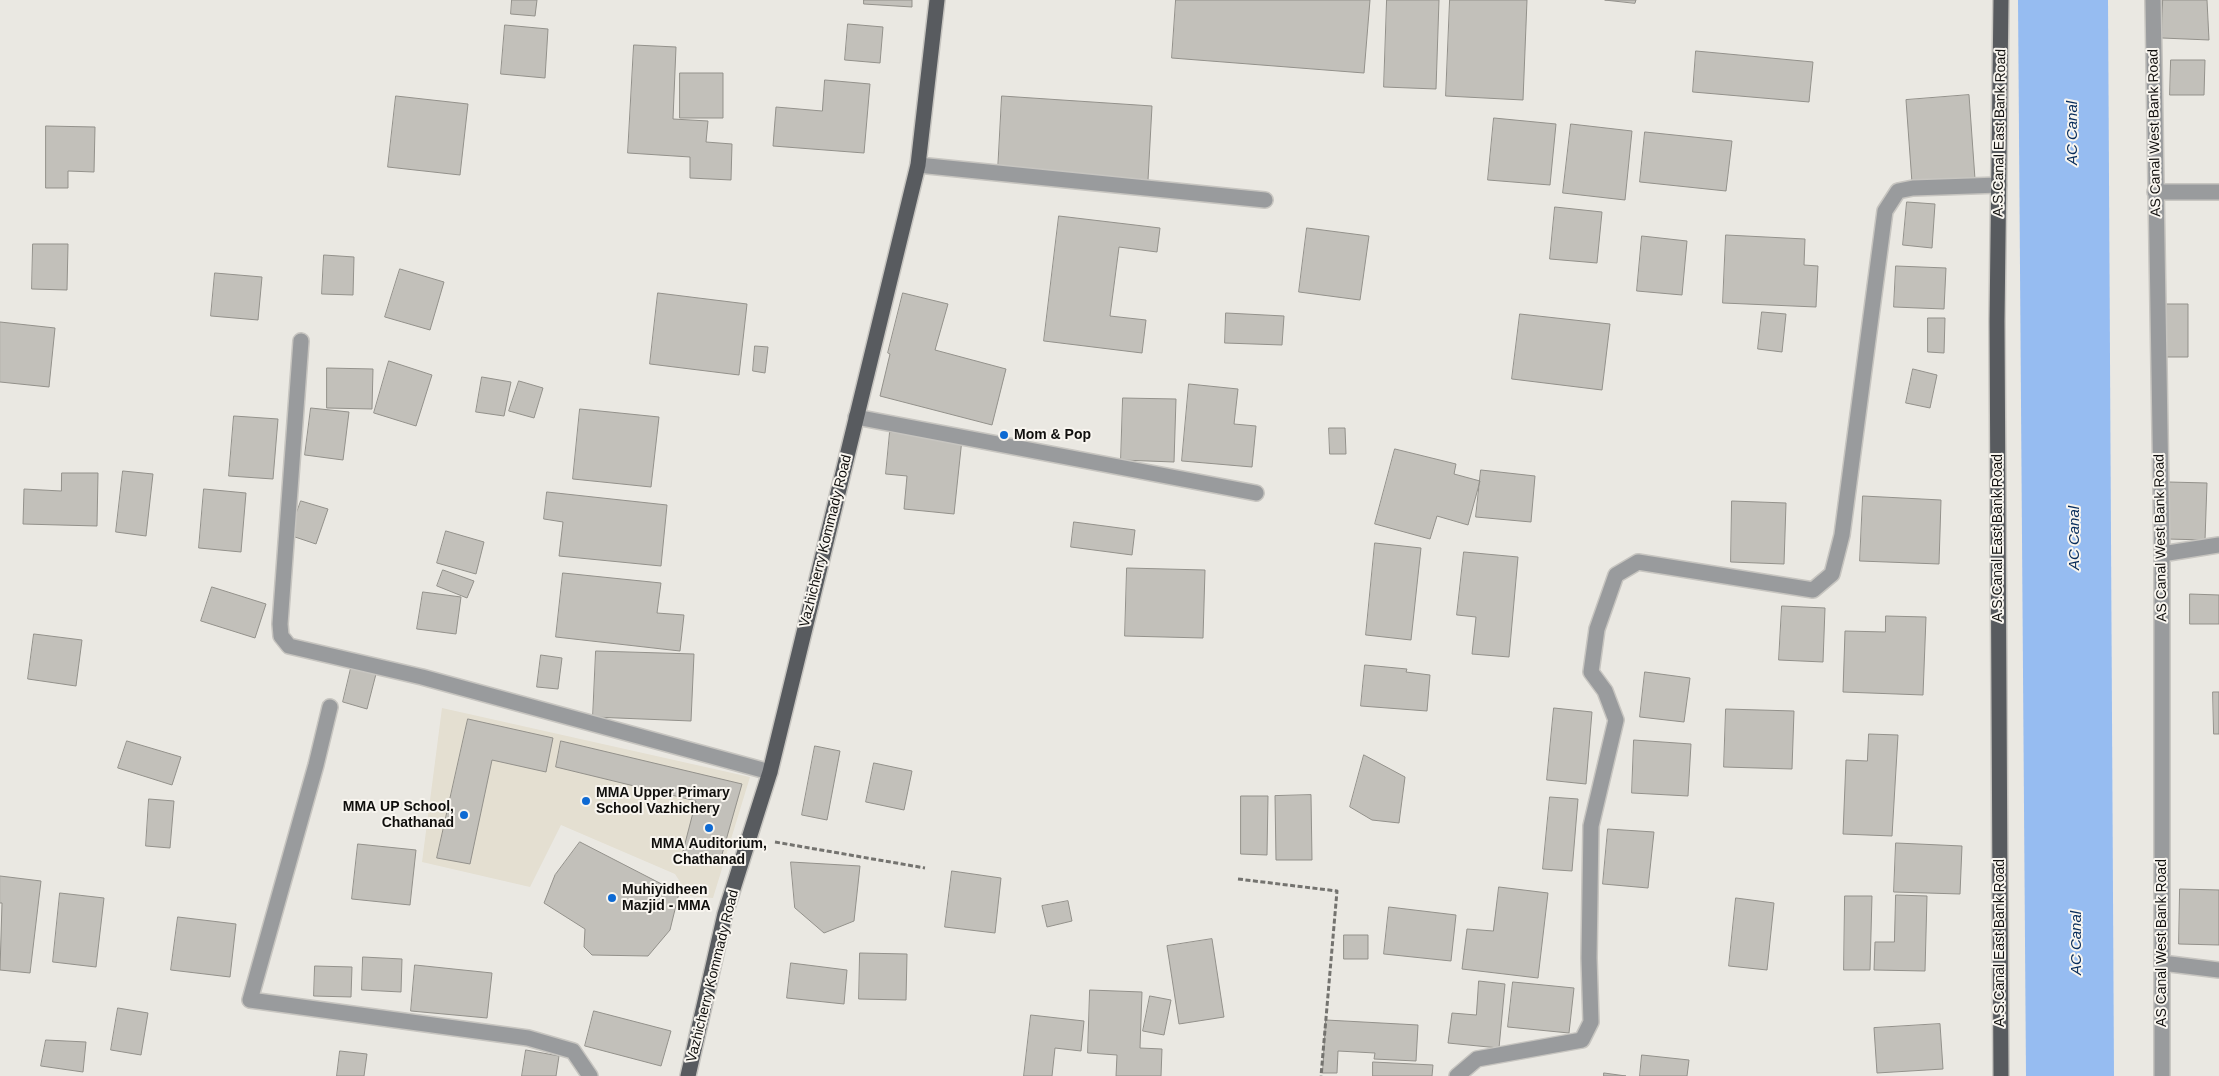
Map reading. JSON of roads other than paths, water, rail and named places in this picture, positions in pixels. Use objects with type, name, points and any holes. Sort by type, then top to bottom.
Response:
[{"type":"main road","name":"Vazhicherry Kommady Road","points":[[688,1076],[725,914],[770,772],[918,165],[937,0]]},
{"type":"main road","name":"A.S.Canal East Bank Road","points":[[2001,0],[1997,321],[2001,1076]]},
{"type":"street","name":"AS Canal West Bank Road","points":[[2153,0],[2162,554],[2162,1076]]},
{"type":"street","points":[[918,165],[1265,200]]},
{"type":"street","points":[[1457,1076],[1477,1059],[1582,1040],[1591,1022],[1589,958],[1591,826],[1616,720],[1605,691],[1591,672],[1597,629],[1616,575],[1638,562],[1812,590],[1832,574],[1842,535],[1885,210],[1898,191],[1913,188],[1999,185]]},
{"type":"street","points":[[2155,192],[2219,192]]},
{"type":"street","points":[[301,341],[280,624],[282,636],[289,646],[422,677],[770,772]]},
{"type":"street","points":[[856,417],[1256,493]]},
{"type":"street","points":[[2162,554],[2219,545]]},
{"type":"street","points":[[330,707],[316,765],[250,1000],[528,1038],[573,1051],[590,1076]]},
{"type":"street","points":[[2162,963],[2219,970]]},
{"type":"water","name":"AC Canal","points":[[2018,0],[2108,0],[2114,1076],[2026,1076]]},
{"type":"place","name":"Mom & Pop","points":[[1004,435]]},
{"type":"place","name":"MMA Upper Primary School Vazhichery","points":[[586,801]]},
{"type":"place","name":"MMA UP School, Chathanad","points":[[464,815]]},
{"type":"place","name":"MMA Auditorium, Chathanad","points":[[709,828]]},
{"type":"place","name":"Muhiyidheen Mazjid - MMA","points":[[612,898]]}]
